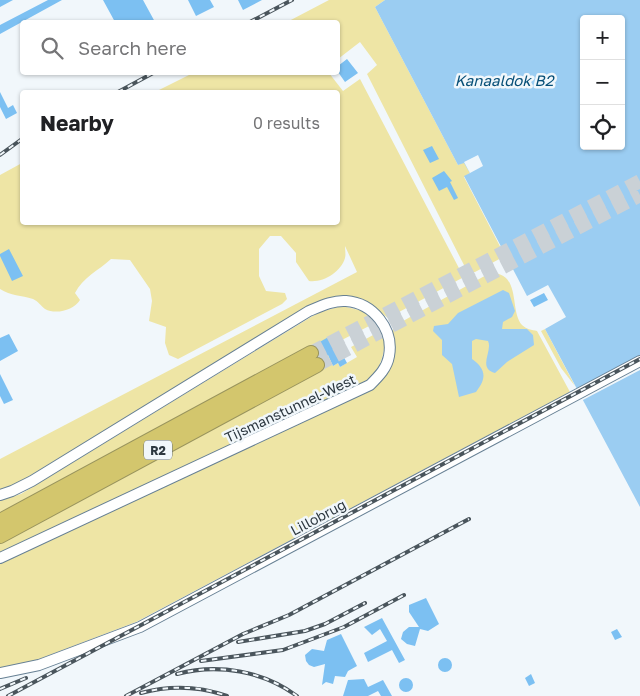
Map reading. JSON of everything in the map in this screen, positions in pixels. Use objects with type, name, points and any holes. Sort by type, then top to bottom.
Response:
[{"type":"highway","name":"R2","points":[[0,521],[314,359],[0,536]]},
{"type":"street","name":"Tijsmanstunnel-West","points":[[0,495],[32,481],[284,326],[328,303],[345,300],[361,304],[372,310],[387,333],[390,341],[389,356],[385,367],[370,385],[362,390],[0,558]]},
{"type":"street","name":"Lillobrug","points":[[0,674],[39,665],[136,628],[640,361]]},
{"type":"shaded area","points":[[329,0],[385,0],[375,7],[458,165],[464,162],[470,173],[464,177],[505,256],[475,272],[469,272],[466,269],[367,74],[377,65],[360,42],[340,57],[340,20],[291,20]]},
{"type":"shaded area","points":[[189,75],[331,75],[343,91],[360,79],[461,272],[462,278],[388,318],[364,300],[351,297],[297,314],[13,486],[0,490],[0,459],[357,272],[345,246],[345,258],[336,272],[320,280],[309,281],[296,262],[296,253],[281,236],[270,236],[259,249],[259,276],[266,291],[285,293],[287,299],[282,304],[178,359],[169,355],[165,343],[166,327],[149,321],[152,301],[150,289],[130,260],[111,259],[91,274],[78,287],[75,293],[80,300],[69,309],[49,311],[33,299],[0,289],[0,175],[20,164],[20,225],[340,225],[340,90],[159,90]]},
{"type":"shaded area","points":[[490,273],[500,274],[507,279],[511,285],[518,319],[522,325],[537,331],[570,392],[136,622],[26,664],[0,668],[0,564],[369,389],[379,382],[394,326]]},
{"type":"shaded area","points":[[342,306],[363,311],[375,323],[336,343],[328,355],[333,366],[338,363],[340,367],[357,357],[351,347],[375,334],[382,335],[385,339],[383,356],[377,370],[370,379],[0,554],[0,543],[320,367],[311,351],[0,515],[0,500],[21,494],[311,317],[320,312]]},
{"type":"shaded area","points":[[545,329],[575,386],[561,368],[541,331]]},
{"type":"water","name":"Kanaaldok B2","points":[[385,0],[640,0],[640,507],[545,329],[566,317],[548,285],[527,296],[464,176],[470,173],[464,163],[458,165],[375,7]]},
{"type":"water","points":[[503,290],[509,293],[515,311],[512,317],[503,322],[502,329],[527,329],[533,335],[534,345],[507,362],[495,373],[490,371],[486,363],[488,341],[476,339],[472,341],[472,359],[480,366],[483,378],[476,392],[459,397],[452,364],[442,355],[442,340],[433,331],[434,326],[448,324],[458,313]]},
{"type":"pier","points":[[478,155],[483,166],[470,173],[464,162]]},
{"type":"pier","points":[[640,355],[640,370],[581,401],[574,390]]},
{"type":"building","points":[[0,0],[13,0],[0,7]]},
{"type":"building","points":[[48,0],[62,0],[26,20],[20,20],[20,23],[0,34],[0,25]]},
{"type":"building","points":[[103,0],[143,0],[154,20],[114,20]]},
{"type":"building","points":[[188,0],[210,0],[214,7],[196,16]]},
{"type":"building","points":[[238,0],[262,0],[243,10]]},
{"type":"building","points":[[347,59],[358,73],[345,82],[340,75],[340,64]]},
{"type":"building","points":[[0,92],[8,108],[13,105],[17,113],[6,119],[0,107]]},
{"type":"building","points":[[432,146],[439,159],[430,163],[423,150]]},
{"type":"building","points":[[444,171],[452,181],[450,182],[458,198],[454,200],[447,187],[439,191],[432,178]]},
{"type":"building","points":[[9,249],[23,276],[12,281],[0,256],[0,254]]},
{"type":"building","points":[[544,293],[548,300],[534,307],[530,300]]},
{"type":"building","points":[[9,334],[18,351],[0,361],[0,338]]},
{"type":"building","points":[[332,335],[347,363],[340,367],[338,363],[333,366],[328,355],[323,357],[316,344]]},
{"type":"building","points":[[0,374],[13,400],[4,404],[0,396]]},
{"type":"building","points":[[426,598],[439,624],[428,631],[420,629],[415,646],[407,644],[401,639],[403,632],[409,627],[419,627],[409,612],[409,605]]},
{"type":"building","points":[[382,618],[405,660],[399,663],[392,650],[368,662],[364,653],[387,641],[380,629],[372,635],[364,627]]},
{"type":"building","points":[[617,629],[622,637],[615,640],[611,632]]},
{"type":"building","points":[[341,634],[357,666],[348,671],[345,677],[335,676],[333,684],[326,682],[322,685],[325,664],[314,667],[309,665],[305,655],[312,649],[324,651],[327,640]]},
{"type":"building","points":[[442,658],[448,658],[452,665],[448,672],[442,672],[438,668],[438,662]]},
{"type":"building","points":[[531,674],[535,683],[529,686],[525,678]]},
{"type":"building","points":[[406,678],[411,680],[413,685],[411,690],[406,692],[401,690],[399,685],[401,680]]},
{"type":"building","points":[[364,679],[368,687],[383,680],[392,696],[381,696],[378,691],[368,696],[343,696],[348,680]]},
{"type":"tunnel","points":[[311,353],[640,181]]},
{"type":"tunnel","points":[[317,365],[640,195]]},
{"type":"railway","points":[[254,20],[292,0]]},
{"type":"railway","points":[[122,90],[149,75]]},
{"type":"railway","points":[[0,155],[20,140]]},
{"type":"railway","points":[[8,696],[640,359]]},
{"type":"railway","points":[[126,696],[243,634],[289,615],[469,519]]},
{"type":"railway","points":[[201,661],[283,650],[344,627],[404,595]]},
{"type":"railway","points":[[238,642],[305,631],[325,624],[365,603]]},
{"type":"railway","points":[[177,674],[208,669],[240,671],[270,680],[297,696]]},
{"type":"railway","points":[[0,689],[26,678]]},
{"type":"railway","points":[[141,693],[152,690],[184,688],[206,690],[227,696]]}]
